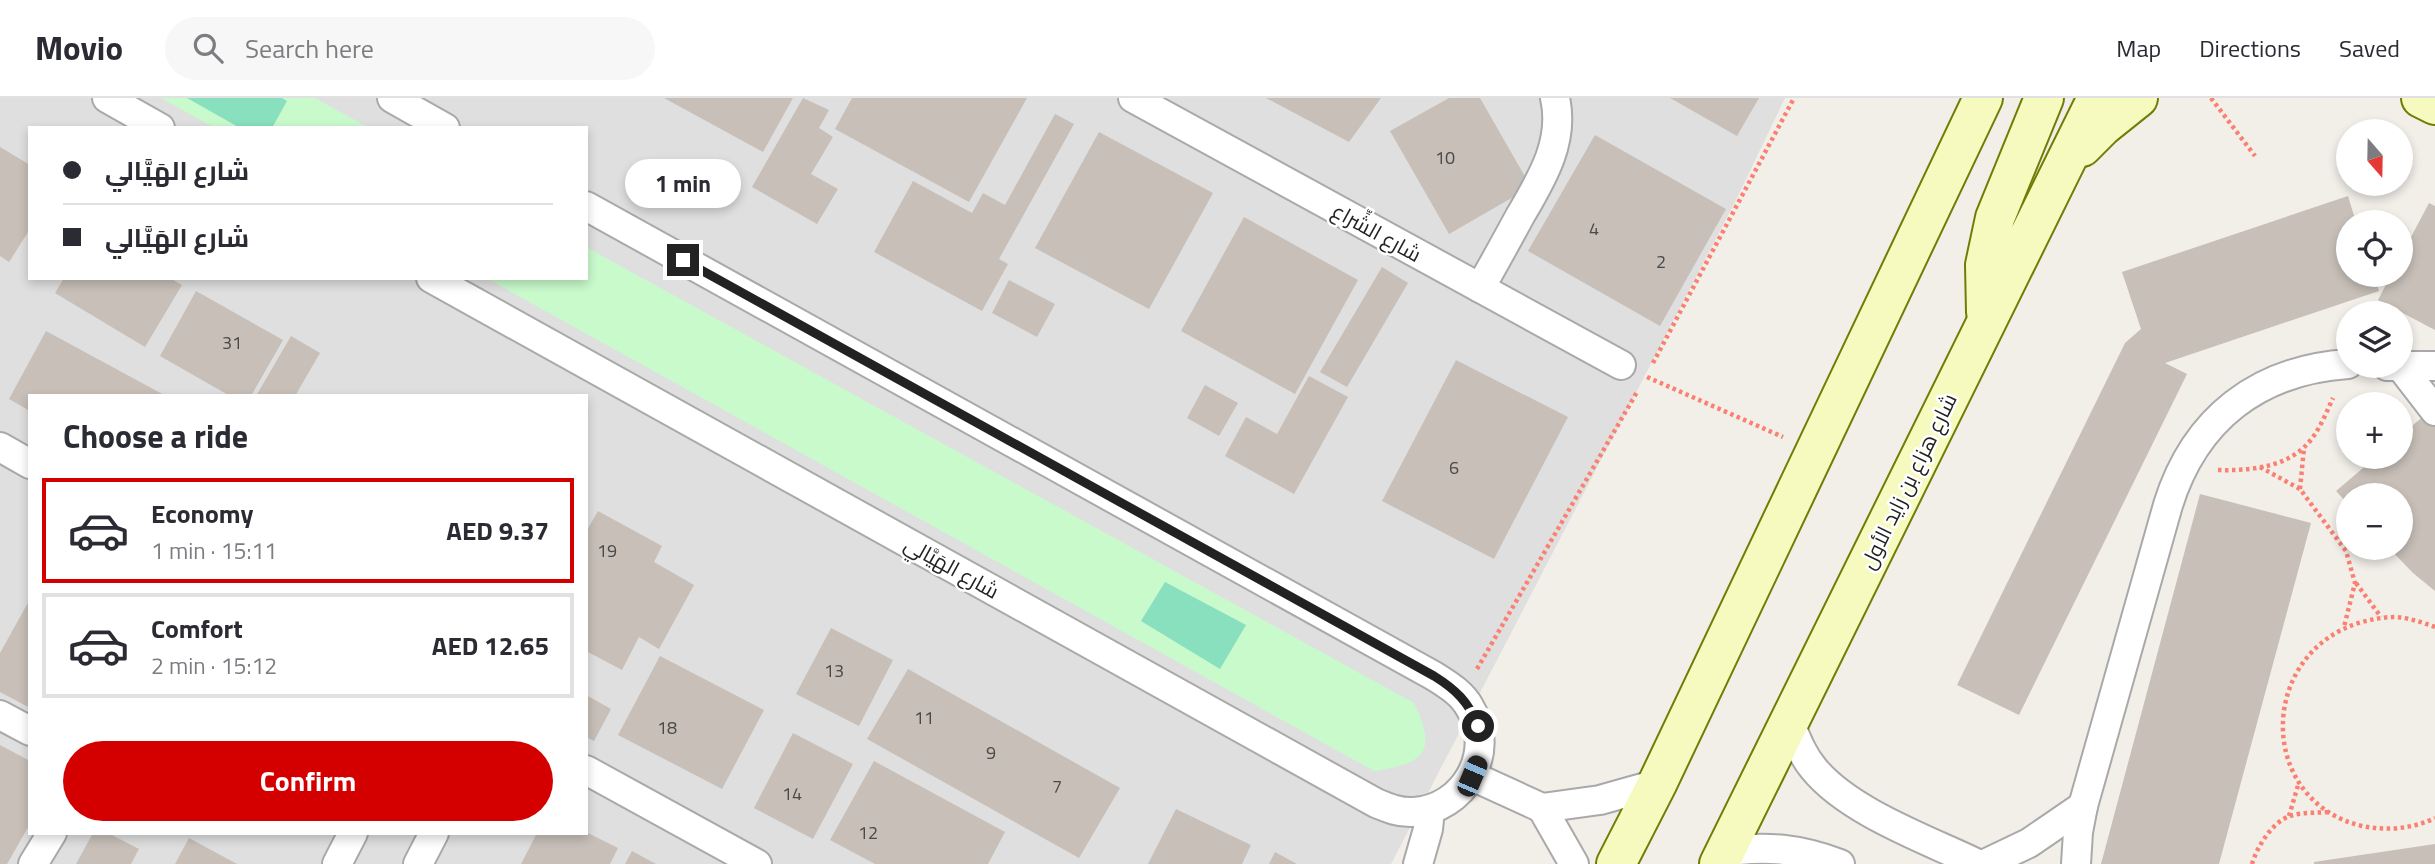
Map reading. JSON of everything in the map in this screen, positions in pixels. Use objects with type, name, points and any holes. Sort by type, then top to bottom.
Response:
[{"type":"main road","points":[[1616,864],[1657,784],[1983,98]]},
{"type":"main road","points":[[1986,321],[1985,265],[1995,218],[2044,98]]},
{"type":"main road","name":"شارع هزاع بن زايد الأول","points":[[1722,858],[2097,98]]},
{"type":"main road","points":[[2057,178],[2102,126],[2138,98]]},
{"type":"main road","points":[[2421,98],[2435,105]]},
{"type":"street","points":[[107,98],[156,126]]},
{"type":"street","points":[[391,98],[441,126]]},
{"type":"street","name":"شارع الشِّراع","points":[[1133,98],[1620,365]]},
{"type":"street","points":[[1480,288],[1545,172],[1557,128],[1555,98]]},
{"type":"street","points":[[588,207],[1434,676],[1461,696],[1472,710],[1479,734],[1478,760],[1472,776],[1461,791],[1430,810],[1428,830],[1418,864]]},
{"type":"street","name":"شارع الهَيَّالي","points":[[435,280],[1376,803],[1412,813],[1430,810]]},
{"type":"street","points":[[2413,366],[2435,366]]},
{"type":"street","points":[[2077,864],[2078,832],[2083,806],[2168,505],[2183,467],[2196,444],[2213,424],[2253,391],[2301,370],[2336,375]]},
{"type":"street","points":[[2404,378],[2435,411]]},
{"type":"street","points":[[0,447],[28,463]]},
{"type":"street","points":[[0,715],[28,730]]},
{"type":"street","points":[[1790,721],[1799,746],[1828,785],[1853,804],[1978,864]]},
{"type":"street","points":[[588,771],[757,864]]},
{"type":"street","points":[[1472,776],[1542,808],[1600,800],[1657,784]]},
{"type":"street","points":[[1985,864],[2029,843],[2083,806]]},
{"type":"street","points":[[1542,808],[1574,864]]},
{"type":"street","points":[[33,864],[51,835]]},
{"type":"street","points":[[337,864],[353,835]]},
{"type":"street","points":[[418,864],[433,835]]},
{"type":"street","points":[[1722,858],[1771,847],[1794,850],[1840,864]]},
{"type":"path","points":[[1646,377],[1794,98]]},
{"type":"path","points":[[2211,98],[2255,156]]},
{"type":"path","points":[[1620,365],[1815,451]]},
{"type":"path","points":[[2183,467],[2222,470],[2260,467],[2289,459],[2304,449],[2315,435],[2343,378]]},
{"type":"path","points":[[1461,696],[1639,388]]},
{"type":"path","points":[[2300,489],[2304,449]]},
{"type":"path","points":[[2260,467],[2300,489],[2346,551],[2355,583],[2381,617]]},
{"type":"path","points":[[2344,627],[2355,583]]},
{"type":"path","points":[[2435,627],[2409,619],[2381,617],[2344,627],[2329,635],[2308,653],[2293,677],[2284,703],[2282,730],[2287,757],[2300,782],[2313,798],[2330,812],[2352,823],[2377,829],[2402,829],[2435,818]]},
{"type":"path","points":[[2252,864],[2256,851],[2267,835],[2289,816],[2300,782]]},
{"type":"path","points":[[2289,816],[2330,812]]},
{"type":"shaded area","points":[[0,98],[1785,98],[1734,204],[1391,864],[0,864]]},
{"type":"green space","points":[[161,98],[315,98],[365,126],[211,126]]},
{"type":"green space","points":[[187,98],[282,98],[287,101],[273,126],[236,126]]},
{"type":"green space","points":[[588,248],[1414,703],[1425,733],[1422,753],[1405,764],[1374,771],[490,280],[588,280]]},
{"type":"green space","points":[[1165,582],[1246,625],[1220,669],[1141,621]]},
{"type":"building","points":[[664,98],[793,98],[763,152]]},
{"type":"building","points":[[803,98],[829,110],[819,128],[833,137],[811,174],[838,189],[817,224],[752,187]]},
{"type":"building","points":[[852,98],[1027,98],[969,202],[835,129]]},
{"type":"building","points":[[1266,98],[1381,98],[1349,142]]},
{"type":"building","points":[[1449,98],[1480,98],[1531,187],[1449,234],[1390,131]]},
{"type":"building","points":[[1670,98],[1759,98],[1737,136]]},
{"type":"building","points":[[1055,114],[1074,124],[999,259],[1008,264],[982,311],[874,252],[913,181],[972,213],[983,193],[1005,205]]},
{"type":"building","points":[[1099,132],[1213,193],[1149,309],[1035,248]]},
{"type":"building","points":[[1595,135],[1726,209],[1660,326],[1528,251]]},
{"type":"building","points":[[0,147],[28,164],[28,232],[9,262],[0,256]]},
{"type":"building","points":[[2348,196],[2352,210],[2336,210],[2336,287],[2378,287],[2379,291],[2349,301],[2336,301],[2336,305],[2165,363],[2187,374],[2019,715],[1957,685],[2125,343],[2141,329],[2122,272]]},
{"type":"building","points":[[2429,203],[2435,206],[2435,330],[2413,318],[2413,301],[2378,300],[2385,287],[2413,287],[2413,233]]},
{"type":"building","points":[[1244,217],[1358,280],[1295,394],[1181,331]]},
{"type":"building","points":[[1382,267],[1408,283],[1347,387],[1320,372]]},
{"type":"building","points":[[63,280],[173,280],[182,285],[145,347],[55,293]]},
{"type":"building","points":[[1009,280],[1055,304],[1037,337],[992,313]]},
{"type":"building","points":[[196,291],[283,340],[252,394],[226,394],[160,356]]},
{"type":"building","points":[[46,331],[162,394],[28,394],[28,410],[9,399]]},
{"type":"building","points":[[291,336],[320,353],[296,394],[257,394]]},
{"type":"building","points":[[1456,360],[1568,417],[1494,559],[1382,501]]},
{"type":"building","points":[[1309,376],[1348,397],[1294,494],[1225,456],[1246,417],[1277,434]]},
{"type":"building","points":[[1205,385],[1238,403],[1219,436],[1187,418]]},
{"type":"building","points":[[2425,415],[2435,427],[2435,591],[2401,560],[2413,560],[2413,483],[2345,483],[2362,469],[2413,469],[2413,425]]},
{"type":"building","points":[[2200,494],[2311,523],[2219,864],[2101,864]]},
{"type":"building","points":[[598,511],[662,546],[654,562],[694,585],[659,649],[639,637],[622,670],[588,652],[588,528]]},
{"type":"building","points":[[28,603],[28,707],[0,692],[0,653]]},
{"type":"building","points":[[831,628],[893,660],[859,726],[796,694]]},
{"type":"building","points":[[660,656],[764,710],[722,789],[618,735]]},
{"type":"building","points":[[908,669],[1120,788],[1079,858],[867,739]]},
{"type":"building","points":[[588,696],[611,709],[594,741],[588,738]]},
{"type":"building","points":[[793,733],[853,764],[813,839],[754,808]]},
{"type":"building","points":[[0,745],[28,760],[28,827],[7,864],[0,864]]},
{"type":"building","points":[[874,761],[1005,832],[988,864],[875,864],[830,840]]},
{"type":"building","points":[[1176,809],[1251,845],[1242,864],[1148,864]]},
{"type":"building","points":[[588,833],[618,848],[610,864],[521,864],[536,835]]},
{"type":"building","points":[[92,835],[112,835],[139,849],[131,864],[76,864]]},
{"type":"building","points":[[189,838],[237,864],[175,864]]},
{"type":"building","points":[[2435,844],[2435,864],[2314,864],[2314,862]]},
{"type":"building","points":[[632,851],[656,864],[625,864]]},
{"type":"building","points":[[1275,852],[1297,864],[1269,864]]},
{"type":"route","points":[[683,260],[1434,676],[1461,696],[1472,710],[1478,726]]}]
